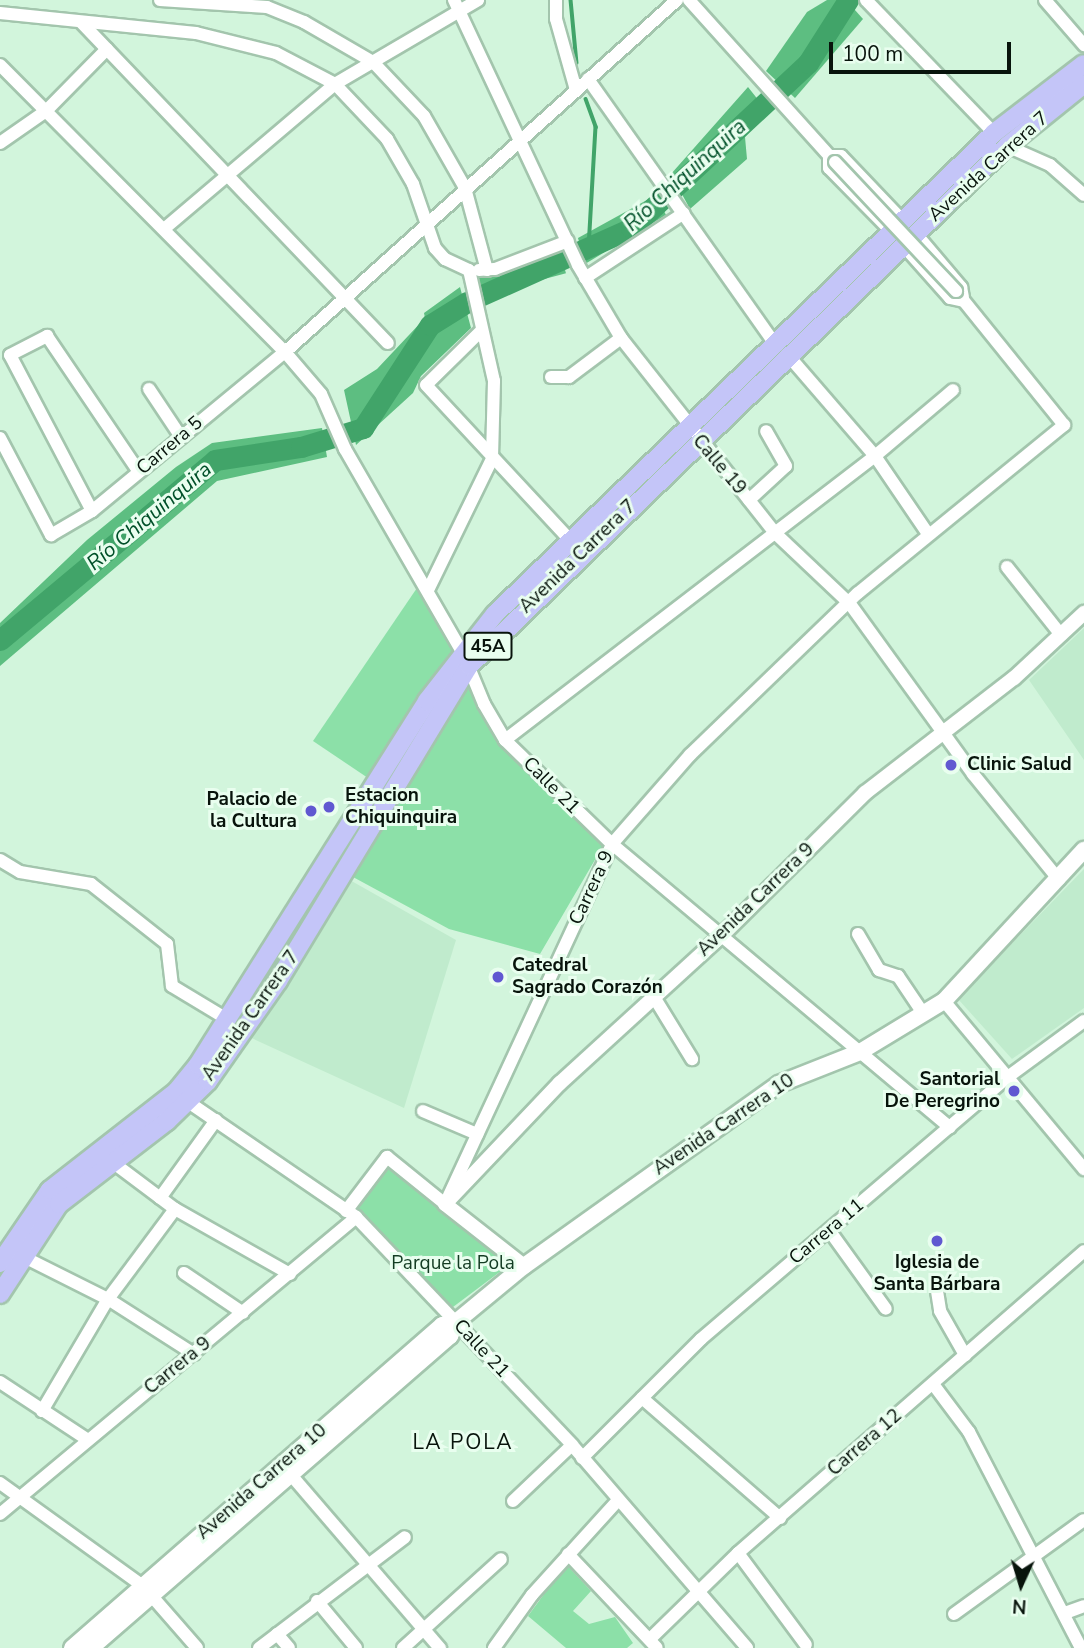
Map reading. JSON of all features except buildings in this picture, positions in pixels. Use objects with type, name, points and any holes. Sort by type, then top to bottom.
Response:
[{"type":"main road","name":"Avenida Carrera 7","points":[[0,1263],[50,1190],[181,1097],[208,1081],[278,981],[495,614],[687,426],[781,349],[1001,139],[1084,64]]},
{"type":"main road","name":"Avenida Carrera 7","points":[[1001,139],[1084,84]]},
{"type":"main road","name":"Avenida Carrera 7","points":[[0,1294],[59,1204],[181,1097],[427,701],[466,660],[700,441],[781,349]]},
{"type":"main road","name":"Avenida Carrera 10","points":[[72,1648],[147,1591],[287,1470],[442,1325],[456,1322],[524,1266],[779,1084],[860,1052],[944,1001],[1084,850]]},
{"type":"main road","name":"Avenida Carrera 10","points":[[91,1648],[147,1591]]},
{"type":"street","points":[[160,0],[267,7],[304,22],[373,62],[424,116],[466,188],[487,270]]},
{"type":"street","points":[[164,229],[230,177],[335,84],[373,62],[457,5],[478,0]]},
{"type":"street","points":[[556,0],[556,19],[576,90]]},
{"type":"street","name":"Carrera 5","points":[[0,438],[51,535],[92,511],[285,352],[427,221],[521,143],[677,0]]},
{"type":"street","points":[[689,0],[960,296]]},
{"type":"street","points":[[866,0],[1001,139],[1050,165],[1084,195]]},
{"type":"street","points":[[1045,0],[1084,45]]},
{"type":"street","name":"Calle 19","points":[[457,5],[578,265],[621,338],[687,426],[775,533],[850,604],[992,799],[1059,880]]},
{"type":"street","points":[[0,13],[239,42],[276,53],[335,84],[387,139],[413,184],[435,248],[445,259],[469,270],[487,270],[570,244]]},
{"type":"street","points":[[81,22],[388,343]]},
{"type":"street","points":[[0,143],[46,111],[107,49]]},
{"type":"street","name":"Calle 21","points":[[0,65],[285,352],[321,394],[345,449],[428,590],[466,660],[484,704],[505,740],[612,845],[950,1128]]},
{"type":"street","points":[[588,79],[781,349],[875,456],[928,534]]},
{"type":"street","points":[[832,159],[841,156],[903,233],[950,298],[960,296]]},
{"type":"street","points":[[585,278],[681,208]]},
{"type":"street","points":[[428,590],[492,459],[494,381],[469,270]]},
{"type":"street","name":"Carrera 9","points":[[0,1514],[290,1274],[351,1214],[387,1157],[445,1204],[612,845],[690,755],[850,604],[928,534],[1064,425],[960,296]]},
{"type":"street","points":[[482,330],[426,385],[570,540]]},
{"type":"street","points":[[92,511],[9,355],[47,335],[139,472]]},
{"type":"street","points":[[551,377],[569,377],[621,338]]},
{"type":"street","points":[[149,390],[181,437]]},
{"type":"street","points":[[505,740],[875,456],[953,390]]},
{"type":"street","points":[[749,500],[786,466],[766,431]]},
{"type":"street","points":[[1007,567],[1061,635]]},
{"type":"street","name":"Avenida Carrera 9","points":[[445,1204],[560,1083],[722,935],[865,793],[1061,635],[1084,613]]},
{"type":"street","points":[[0,860],[20,872],[90,884],[167,944],[172,986],[227,1019]]},
{"type":"street","points":[[858,934],[879,970],[898,976],[923,1013]]},
{"type":"street","points":[[654,997],[692,1059]]},
{"type":"street","points":[[944,1001],[1084,1169]]},
{"type":"street","name":"Carrera 11","points":[[582,1458],[642,1398],[829,1230],[1009,1076],[1084,1021]]},
{"type":"street","name":"Calle 21","points":[[181,1097],[351,1214],[572,1445],[747,1648]]},
{"type":"street","points":[[423,1111],[477,1134]]},
{"type":"street","points":[[160,1198],[216,1121]]},
{"type":"street","points":[[111,1161],[175,1209],[290,1274]]},
{"type":"street","points":[[445,1204],[524,1266]]},
{"type":"street","points":[[42,1411],[108,1299],[175,1209]]},
{"type":"street","points":[[829,1230],[886,1309]]},
{"type":"street","name":"Carrera 12","points":[[654,1644],[698,1592],[738,1553],[1084,1251]]},
{"type":"street","points":[[24,1257],[108,1299],[194,1354]]},
{"type":"street","points":[[184,1273],[243,1313]]},
{"type":"street","points":[[937,1292],[940,1311],[965,1355]]},
{"type":"street","points":[[0,1382],[88,1440]]},
{"type":"street","points":[[933,1384],[969,1432],[1035,1554],[1081,1648]]},
{"type":"street","points":[[642,1398],[780,1518]]},
{"type":"street","points":[[513,1502],[572,1445]]},
{"type":"street","points":[[287,1470],[440,1648]]},
{"type":"street","points":[[0,1483],[147,1591],[197,1648]]},
{"type":"street","points":[[494,1648],[568,1554],[618,1500]]},
{"type":"street","points":[[954,1614],[1084,1520]]},
{"type":"street","points":[[259,1648],[405,1536]]},
{"type":"street","points":[[738,1553],[806,1645]]},
{"type":"street","points":[[568,1554],[654,1644]]},
{"type":"street","points":[[403,1648],[501,1559]]},
{"type":"street","points":[[317,1601],[356,1648]]},
{"type":"street","points":[[1065,1613],[1084,1606]]},
{"type":"street","points":[[277,1634],[289,1648]]},
{"type":"shaded area","points":[[1084,628],[1084,760],[1029,680]]},
{"type":"shaded area","points":[[1084,869],[1084,1008],[1012,1059],[958,999]]},
{"type":"shaded area","points":[[348,879],[456,940],[404,1108],[245,1035]]},
{"type":"green space","points":[[827,0],[846,0],[863,19],[795,98],[766,71],[807,12]]},
{"type":"green space","points":[[748,87],[767,111],[745,137],[747,159],[690,209],[671,174]]},
{"type":"green space","points":[[656,195],[666,215],[585,264],[578,238]]},
{"type":"green space","points":[[560,251],[566,273],[483,295],[477,273]]},
{"type":"green space","points":[[460,287],[471,328],[421,376],[413,393],[356,445],[344,390],[377,369],[425,318],[424,313]]},
{"type":"green space","points":[[322,428],[327,457],[217,481],[0,666],[0,623],[87,540],[176,467],[212,443]]},
{"type":"green space","points":[[419,585],[456,650],[368,778],[313,741]]},
{"type":"green space","points":[[469,680],[513,757],[603,846],[540,954],[449,929],[353,877],[440,713]]},
{"type":"green space","name":"Parque la Pola","points":[[388,1166],[509,1265],[449,1310],[354,1206]]},
{"type":"green space","points":[[566,1564],[591,1591],[573,1611],[589,1624],[615,1617],[633,1643],[627,1648],[566,1648],[528,1616]]},
{"type":"waterway","points":[[571,0],[577,63]]},
{"type":"waterway","name":"Río Chiquinquira","points":[[480,296],[631,228],[808,63],[848,0]]},
{"type":"waterway","points":[[586,99],[596,127],[589,247]]},
{"type":"waterway","name":"Río Chiquinquira","points":[[0,640],[215,460],[301,447],[363,428],[430,325],[467,302]]},
{"type":"place","name":"Clinic Salud","points":[[951,765]]},
{"type":"place","name":"Estacion Chiquinquira","points":[[329,807]]},
{"type":"place","name":"Palacio de la Cultura","points":[[311,811]]},
{"type":"place","name":"Catedral Sagrado Corazón","points":[[498,977]]},
{"type":"place","name":"Santorial De Peregrino","points":[[1014,1091]]},
{"type":"place","name":"Iglesia de Santa Bárbara","points":[[937,1241]]},
{"type":"district","name":"LA POLA","points":[[463,1442]]}]
